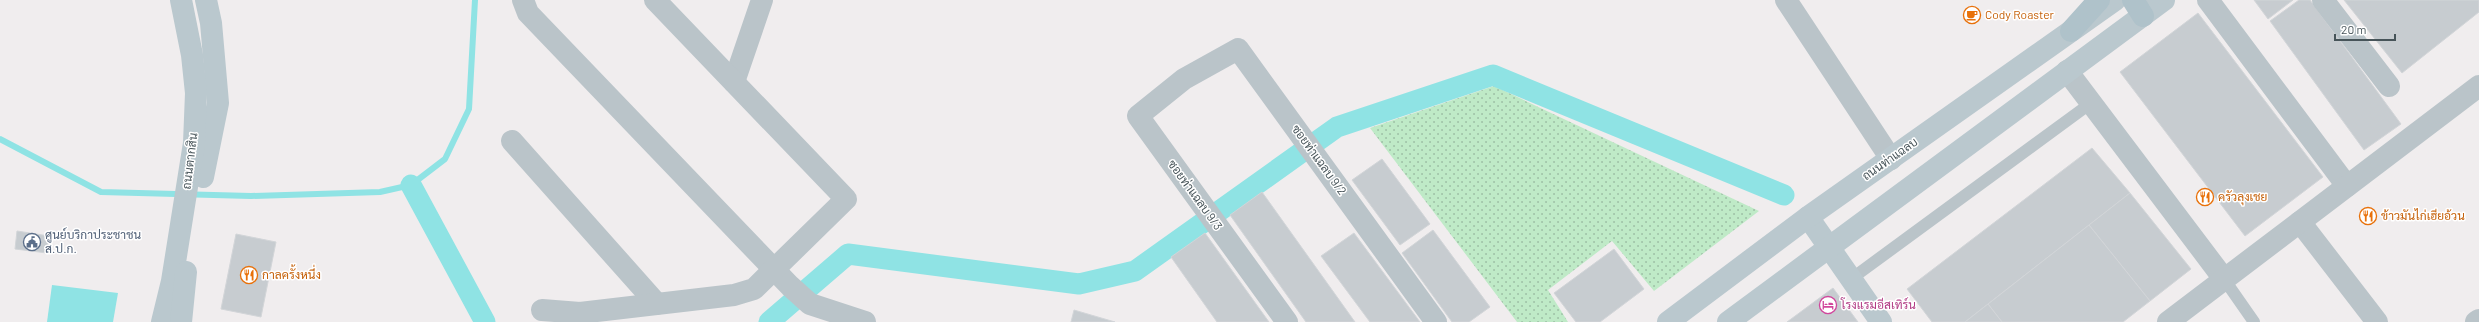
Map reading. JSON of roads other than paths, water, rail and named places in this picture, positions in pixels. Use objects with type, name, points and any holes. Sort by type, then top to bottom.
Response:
[{"type":"main road","name":"ถนนตากสิน","points":[[181,0],[192,55],[196,93],[194,143],[185,239],[181,322]]},
{"type":"main road","points":[[185,239],[197,208],[218,103],[211,23],[206,0]]},
{"type":"main road","points":[[2071,31],[2099,0]]},
{"type":"main road","name":"ถนนท่าแฉลบ","points":[[1668,322],[1808,217],[2115,0]]},
{"type":"main road","points":[[1728,322],[2067,71],[2138,8],[2164,0]]},
{"type":"main road","points":[[1808,217],[1881,322]]},
{"type":"main road","name":"ถนนตากสิน","points":[[162,322],[172,281],[185,239]]},
{"type":"street","points":[[524,0],[528,13],[790,286],[810,304],[865,322]]},
{"type":"street","points":[[542,310],[580,313],[734,295],[754,289],[846,199],[655,0]]},
{"type":"street","points":[[734,82],[762,0]]},
{"type":"street","points":[[1786,0],[1891,159]]},
{"type":"street","points":[[2208,0],[2347,186]]},
{"type":"street","points":[[2323,0],[2390,86]]},
{"type":"street","name":"ซอยท่าแฉลบ 9/2","points":[[1184,79],[1238,48],[1436,322]]},
{"type":"street","points":[[2067,71],[2224,279]]},
{"type":"street","name":"ซอยท่าแฉลบ 9/3","points":[[1184,79],[1138,116],[1287,322]]},
{"type":"street","points":[[2168,322],[2479,86]]},
{"type":"street","points":[[512,141],[657,304]]},
{"type":"street","points":[[2300,222],[2377,322]]},
{"type":"lane","points":[[1851,279],[2091,103]]},
{"type":"lane","points":[[2224,279],[2254,322]]},
{"type":"water","points":[[52,285],[118,293],[113,322],[47,322]]},
{"type":"waterway","points":[[0,139],[101,192],[251,196],[380,192],[411,185],[445,159],[469,109],[475,0]]},
{"type":"waterway","points":[[769,322],[848,254],[1079,284],[1135,271],[1337,127],[1493,75],[1784,195]]},
{"type":"waterway","points":[[411,185],[485,322]]},
{"type":"place","name":"Cody Roaster","points":[[1972,15]]},
{"type":"place","name":"ครัวลุงเชย","points":[[2205,197]]},
{"type":"place","name":"ข้าวมันไก่เฮียอ้วน","points":[[2368,216]]},
{"type":"place","name":"ศูนย์บริกาประชาชน ส.ป.ก.","points":[[32,242]]},
{"type":"place","name":"กาลครั้งหนึ่ง","points":[[249,275]]},
{"type":"place","name":"โรงแรมอีสเทิร์น","points":[[1828,305]]}]
